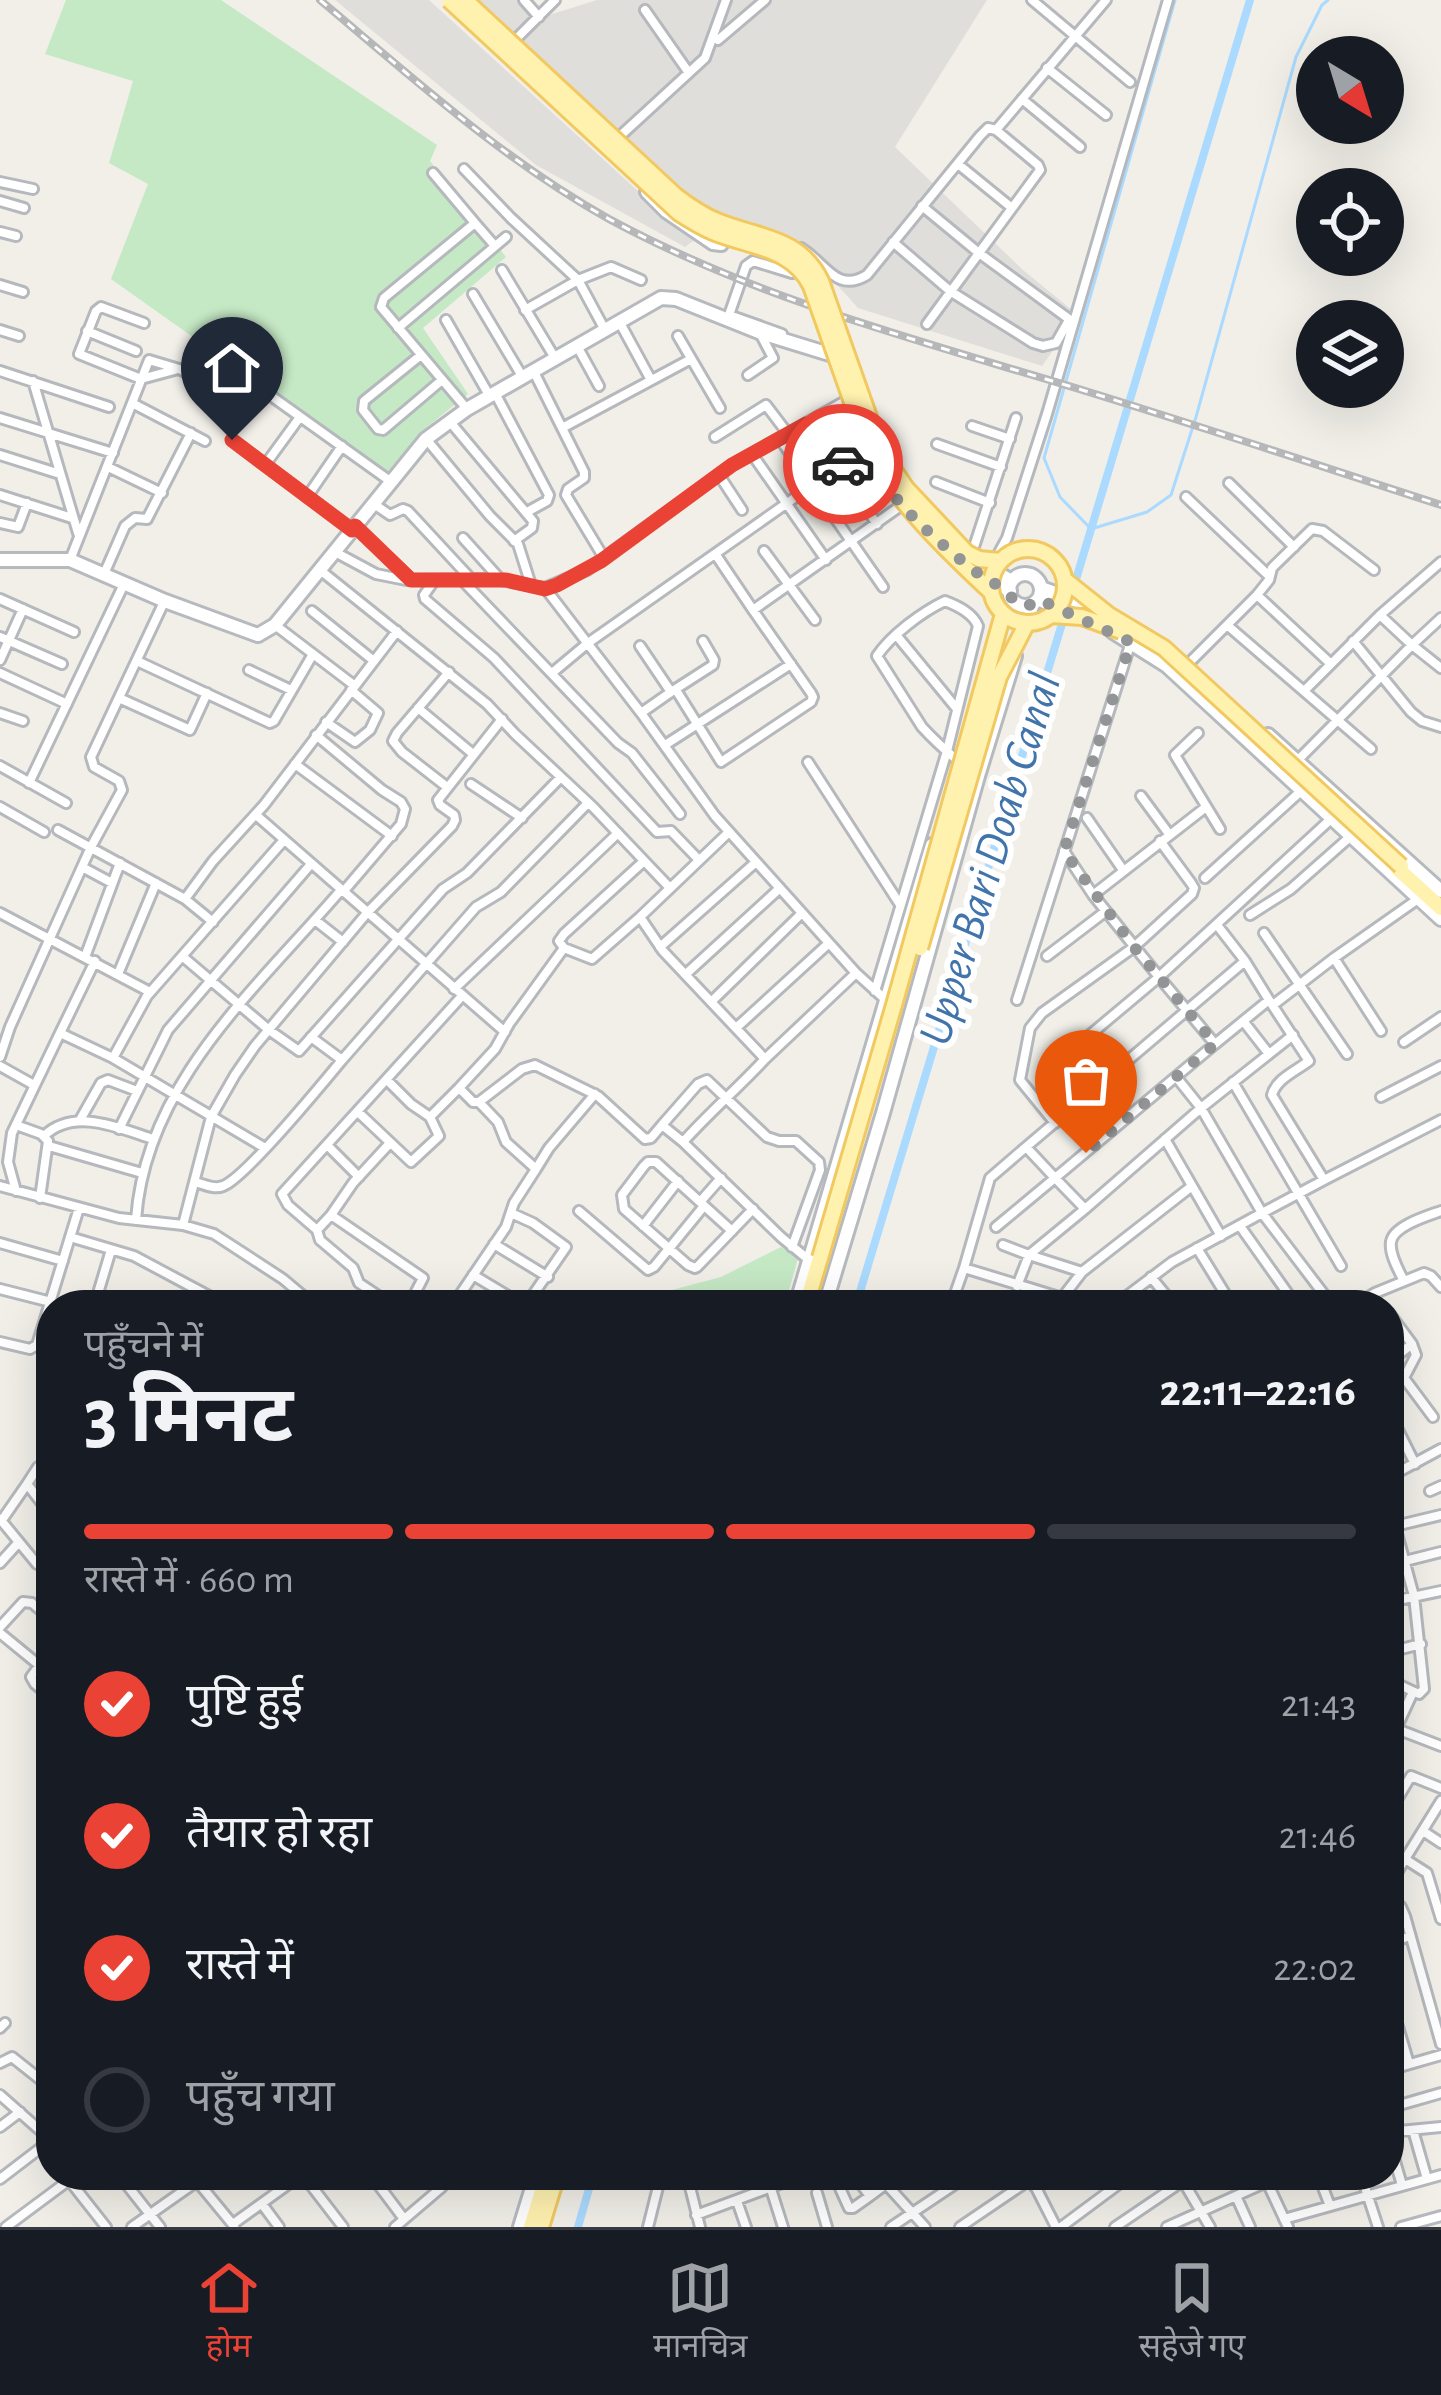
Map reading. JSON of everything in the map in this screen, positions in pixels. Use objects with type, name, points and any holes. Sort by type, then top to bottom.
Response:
[{"type":"main road","points":[[449,0],[679,213],[798,265],[816,300],[871,456],[910,511],[991,592]]},
{"type":"main road","points":[[468,0],[676,196],[702,214],[794,248],[806,257],[821,281],[881,451],[893,471],[967,553],[994,565]]},
{"type":"main road","points":[[1043,600],[1040,621],[1014,621],[1003,614],[991,592],[994,565],[1016,550],[1029,548],[1057,562],[1065,580],[1109,615],[1164,648],[1399,867]]},
{"type":"main road","points":[[1043,600],[1063,599],[1065,580]]},
{"type":"main road","points":[[1043,600],[1132,636],[1163,657],[1441,905]]},
{"type":"main road","points":[[810,1290],[1003,614]]},
{"type":"main road","points":[[820,1290],[819,1260],[999,676],[1027,623]]},
{"type":"main road","points":[[531,2227],[542,2190]]},
{"type":"main road","points":[[541,2227],[552,2190]]},
{"type":"street","points":[[440,0],[666,211],[700,236],[721,244],[731,223]]},
{"type":"street","points":[[468,0],[680,194],[731,223],[794,244],[833,276],[853,282],[867,275],[986,130],[996,130],[1040,167],[926,324]]},
{"type":"street","points":[[524,0],[539,17]]},
{"type":"street","points":[[515,40],[555,0]]},
{"type":"street","points":[[619,137],[705,58],[726,0]]},
{"type":"street","points":[[714,37],[718,40],[765,0]]},
{"type":"street","points":[[1031,0],[1130,82]]},
{"type":"street","points":[[996,130],[1106,0]]},
{"type":"street","points":[[994,565],[1007,538],[1168,0]]},
{"type":"street","points":[[646,10],[688,74]]},
{"type":"street","points":[[1047,68],[1106,115]]},
{"type":"street","points":[[1022,99],[1080,147]]},
{"type":"street","points":[[958,164],[1012,208]]},
{"type":"street","points":[[464,169],[578,280],[605,330]]},
{"type":"street","points":[[433,173],[495,246]]},
{"type":"street","points":[[0,182],[33,189]]},
{"type":"street","points":[[0,201],[24,208]]},
{"type":"street","points":[[922,206],[1071,321]]},
{"type":"street","points":[[467,409],[380,307],[381,301],[475,223]]},
{"type":"street","points":[[0,232],[16,236]]},
{"type":"street","points":[[398,328],[506,237]]},
{"type":"street","points":[[893,242],[950,291],[1033,343],[1043,346],[1060,340],[1071,321]]},
{"type":"street","points":[[815,351],[805,342],[729,315],[746,266],[753,261],[792,273],[818,261]]},
{"type":"street","points":[[525,310],[611,267],[640,280]]},
{"type":"street","points":[[502,270],[555,358]]},
{"type":"street","points":[[0,285],[23,292]]},
{"type":"street","points":[[473,294],[562,428],[585,476],[565,492],[604,558]]},
{"type":"street","points":[[0,560],[70,560],[165,601],[253,634],[264,633],[426,439],[467,409],[668,298],[842,358],[854,367],[902,478],[945,536],[970,558],[994,565],[1022,605],[1043,600],[1106,621],[1125,633],[1167,666],[1441,919]]},
{"type":"street","points":[[145,323],[101,307],[80,355],[141,379],[179,369]]},
{"type":"street","points":[[446,320],[549,495],[527,512]]},
{"type":"street","points":[[620,323],[651,380]]},
{"type":"street","points":[[0,330],[19,336]]},
{"type":"street","points":[[88,331],[136,351]]},
{"type":"street","points":[[748,375],[773,358],[761,333]]},
{"type":"street","points":[[678,336],[720,408]]},
{"type":"street","points":[[577,346],[599,386]]},
{"type":"street","points":[[422,355],[364,401],[362,408],[378,429],[386,428],[442,380]]},
{"type":"street","points":[[831,355],[864,449],[883,482],[965,563],[1011,590]]},
{"type":"street","points":[[562,428],[691,358]]},
{"type":"street","points":[[70,560],[149,360],[179,369],[245,402],[267,393],[391,482]]},
{"type":"street","points":[[1,375],[110,407]]},
{"type":"street","points":[[33,381],[79,534]]},
{"type":"street","points":[[545,589],[587,570],[719,475],[847,400]]},
{"type":"street","points":[[132,403],[206,441]]},
{"type":"street","points":[[715,437],[766,405],[813,486],[883,586]]},
{"type":"street","points":[[266,465],[300,416]]},
{"type":"street","points":[[0,418],[113,453]]},
{"type":"street","points":[[970,558],[1016,418]]},
{"type":"street","points":[[449,422],[527,512],[534,525],[514,542]]},
{"type":"street","points":[[806,424],[877,524]]},
{"type":"street","points":[[972,427],[1010,439]]},
{"type":"street","points":[[104,574],[125,526],[135,518],[148,517],[191,433]]},
{"type":"street","points":[[426,439],[522,550],[531,585]]},
{"type":"street","points":[[232,440],[354,528],[411,580]]},
{"type":"street","points":[[937,444],[1001,466]]},
{"type":"street","points":[[307,496],[342,446]]},
{"type":"street","points":[[552,673],[864,449]]},
{"type":"street","points":[[752,454],[826,560]]},
{"type":"street","points":[[0,455],[61,475]]},
{"type":"street","points":[[108,467],[162,493]]},
{"type":"street","points":[[719,475],[742,510]]},
{"type":"street","points":[[936,482],[990,503]]},
{"type":"street","points":[[1229,483],[1294,547]]},
{"type":"street","points":[[0,495],[74,518]]},
{"type":"street","points":[[1186,497],[1269,576]]},
{"type":"street","points":[[0,524],[18,527],[27,503]]},
{"type":"street","points":[[374,504],[390,515],[408,511],[552,673],[632,753],[680,814]]},
{"type":"street","points":[[754,610],[902,505]]},
{"type":"street","points":[[1187,665],[1257,595],[1275,564],[1316,528],[1374,570]]},
{"type":"street","points":[[463,538],[500,579]]},
{"type":"street","points":[[335,551],[376,574],[434,581],[500,579],[545,589],[729,832],[880,995]]},
{"type":"street","points":[[764,551],[815,620]]},
{"type":"street","points":[[640,646],[719,762],[813,700],[716,555]]},
{"type":"street","points":[[1304,692],[1441,562]]},
{"type":"street","points":[[320,570],[502,719],[670,888]]},
{"type":"street","points":[[804,1290],[819,1260],[900,904],[1011,590],[1023,574],[1029,575],[1039,582],[1043,600],[1017,648],[883,1113],[825,1290]]},
{"type":"street","points":[[434,581],[425,599],[503,666],[654,829],[671,831],[699,860]]},
{"type":"street","points":[[29,783],[124,584]]},
{"type":"street","points":[[1257,595],[1331,664]]},
{"type":"street","points":[[0,599],[74,632]]},
{"type":"street","points":[[34,1085],[0,1061],[49,940],[122,790],[119,781],[90,761],[165,601]]},
{"type":"street","points":[[880,995],[952,755],[978,626],[975,619],[945,602],[897,636],[878,653],[878,661],[922,727],[952,755]]},
{"type":"street","points":[[0,660],[4,639],[23,609]]},
{"type":"street","points":[[312,611],[374,661]]},
{"type":"street","points":[[1380,615],[1441,668]]},
{"type":"street","points":[[1298,760],[1441,618]]},
{"type":"street","points":[[275,625],[378,713],[370,730],[355,742],[326,722]]},
{"type":"street","points":[[1227,625],[1371,749]]},
{"type":"street","points":[[185,899],[397,631]]},
{"type":"street","points":[[1125,633],[1158,640],[1441,891]]},
{"type":"street","points":[[1017,1000],[1125,633]]},
{"type":"street","points":[[897,636],[958,711]]},
{"type":"street","points":[[4,639],[62,664]]},
{"type":"street","points":[[641,712],[714,662],[703,641]]},
{"type":"street","points":[[1353,641],[1415,716],[1441,727]]},
{"type":"street","points":[[137,661],[270,723],[313,654]]},
{"type":"street","points":[[664,746],[791,664]]},
{"type":"street","points":[[249,670],[291,690]]},
{"type":"street","points":[[447,787],[394,744],[397,733],[449,672]]},
{"type":"street","points":[[0,673],[68,704]]},
{"type":"street","points":[[119,698],[190,730],[207,693]]},
{"type":"street","points":[[418,708],[473,754]]},
{"type":"street","points":[[0,713],[23,721]]},
{"type":"street","points":[[183,1225],[211,1117],[235,1075],[367,913],[455,820],[438,800],[502,719]]},
{"type":"street","points":[[1198,734],[1175,755],[1220,829]]},
{"type":"street","points":[[136,1220],[142,1173],[153,1139],[200,1053],[404,820],[404,805],[316,735]]},
{"type":"street","points":[[808,762],[900,904]]},
{"type":"street","points":[[295,764],[392,836]]},
{"type":"street","points":[[0,766],[66,803]]},
{"type":"street","points":[[182,956],[297,1051],[449,883],[467,873],[561,777]]},
{"type":"street","points":[[471,784],[522,818]]},
{"type":"street","points":[[1205,878],[1301,791]]},
{"type":"street","points":[[1141,796],[1169,834]]},
{"type":"street","points":[[195,1181],[223,1186],[265,1148],[476,907],[505,890],[589,803]]},
{"type":"street","points":[[0,807],[44,832]]},
{"type":"street","points":[[1094,895],[1206,807]]},
{"type":"street","points":[[256,815],[505,1031]]},
{"type":"street","points":[[1060,1060],[1159,977],[1333,817]]},
{"type":"street","points":[[1087,818],[1124,870]]},
{"type":"street","points":[[58,830],[185,899],[213,922]]},
{"type":"street","points":[[644,861],[564,934],[559,941],[565,948],[592,959],[729,832]]},
{"type":"street","points":[[368,1290],[281,1194],[387,1080],[459,992],[618,833]]},
{"type":"street","points":[[1250,916],[1281,897],[1353,835]]},
{"type":"street","points":[[113,1058],[151,992],[284,839]]},
{"type":"street","points":[[1055,1123],[1020,1080],[1030,1028],[1042,1013],[1134,947],[1194,891],[1160,841]]},
{"type":"street","points":[[1064,851],[1134,947],[1215,1044]]},
{"type":"street","points":[[660,947],[756,862]]},
{"type":"street","points":[[85,956],[120,863]]},
{"type":"street","points":[[119,1129],[168,1030],[311,864]]},
{"type":"street","points":[[82,867],[112,884]]},
{"type":"street","points":[[118,974],[156,883]]},
{"type":"street","points":[[686,974],[780,888]]},
{"type":"street","points":[[997,1228],[1215,1044],[1420,898]]},
{"type":"street","points":[[1047,956],[1106,911]]},
{"type":"street","points":[[0,913],[151,992]]},
{"type":"street","points":[[711,1002],[802,913]]},
{"type":"street","points":[[640,917],[660,947],[765,1059]]},
{"type":"street","points":[[315,920],[343,942]]},
{"type":"street","points":[[1217,925],[1309,1060],[1276,1086],[1272,1095],[1324,1180]]},
{"type":"street","points":[[1264,933],[1347,1054]]},
{"type":"street","points":[[736,1028],[829,943]]},
{"type":"street","points":[[430,1117],[495,1049],[565,948]]},
{"type":"street","points":[[1334,958],[1381,1031]]},
{"type":"street","points":[[956,1290],[990,1178],[1245,961]]},
{"type":"street","points":[[16,1191],[8,1149],[16,1124],[95,962]]},
{"type":"street","points":[[683,1142],[718,1102],[856,974]]},
{"type":"street","points":[[1404,1042],[1441,1017]]},
{"type":"street","points":[[1244,1022],[1269,1054]]},
{"type":"street","points":[[60,1034],[144,1075],[265,1148]]},
{"type":"street","points":[[1017,1286],[1029,1255],[1293,1035]]},
{"type":"street","points":[[311,1037],[342,1060]]},
{"type":"street","points":[[458,1088],[479,1102],[530,1065],[595,1094],[645,1138],[651,1138],[707,1080],[767,1137],[796,1141],[819,1162],[792,1247]]},
{"type":"street","points":[[1381,1097],[1441,1066]]},
{"type":"street","points":[[1177,1078],[1201,1108],[1262,1213],[1321,1290]]},
{"type":"street","points":[[80,1120],[100,1083],[108,1080],[137,1090]]},
{"type":"street","points":[[358,1112],[408,1160],[416,1160],[439,1136],[430,1117],[387,1080]]},
{"type":"street","points":[[1233,1082],[1342,1266]]},
{"type":"street","points":[[464,1290],[506,1227],[514,1203],[549,1148],[595,1094]]},
{"type":"street","points":[[479,1102],[498,1122],[506,1142],[536,1169]]},
{"type":"street","points":[[44,1136],[58,1125],[80,1120],[153,1139]]},
{"type":"street","points":[[1134,1290],[1197,1248],[1441,1120]]},
{"type":"street","points":[[16,1124],[44,1136],[49,1146],[40,1198]]},
{"type":"street","points":[[662,1125],[792,1247],[819,1260]]},
{"type":"street","points":[[1166,1139],[1221,1236]]},
{"type":"street","points":[[317,1230],[390,1143]]},
{"type":"street","points":[[327,1145],[359,1177]]},
{"type":"street","points":[[49,1146],[142,1173]]},
{"type":"street","points":[[1026,1147],[1084,1209]]},
{"type":"street","points":[[732,1231],[651,1162],[634,1176],[622,1196],[622,1205],[643,1226],[695,1268],[732,1231],[753,1209]]},
{"type":"street","points":[[579,1211],[644,1268],[651,1269],[721,1178]]},
{"type":"street","points":[[643,1226],[677,1181]]},
{"type":"street","points":[[0,1186],[79,1208],[214,1234],[296,1290]]},
{"type":"street","points":[[1067,1290],[1082,1272],[1192,1186]]},
{"type":"street","points":[[55,1290],[79,1208]]},
{"type":"street","points":[[1403,1281],[1392,1238],[1441,1210]]},
{"type":"street","points":[[512,1213],[566,1247],[537,1290]]},
{"type":"street","points":[[331,1215],[423,1278],[417,1290]]},
{"type":"street","points":[[1240,1226],[1285,1290]]},
{"type":"street","points":[[70,1237],[152,1264],[198,1290]]},
{"type":"street","points":[[0,1243],[63,1261]]},
{"type":"street","points":[[494,1244],[548,1277]]},
{"type":"street","points":[[1003,1245],[1082,1272]]},
{"type":"street","points":[[1197,1248],[1223,1290]]},
{"type":"street","points":[[99,1290],[111,1250]]},
{"type":"street","points":[[964,1268],[1030,1290]]},
{"type":"street","points":[[1382,1290],[1428,1274],[1441,1288]]},
{"type":"street","points":[[473,1275],[491,1290]]},
{"type":"street","points":[[1151,1277],[1162,1290]]},
{"type":"street","points":[[0,1289],[36,1298]]},
{"type":"street","points":[[1404,1333],[1416,1355],[1404,1378],[1433,1417]]},
{"type":"street","points":[[0,1342],[36,1346]]},
{"type":"street","points":[[1404,1350],[1412,1344]]},
{"type":"street","points":[[1404,1447],[1415,1464]]},
{"type":"street","points":[[1404,1470],[1441,1449]]},
{"type":"street","points":[[36,1470],[1,1519],[36,1563]]},
{"type":"street","points":[[27,1484],[36,1496]]},
{"type":"street","points":[[1430,1491],[1441,1486]]},
{"type":"street","points":[[1404,1524],[1441,1515]]},
{"type":"street","points":[[0,1563],[19,1542]]},
{"type":"street","points":[[1405,1561],[1441,1552]]},
{"type":"street","points":[[1404,1557],[1414,1596],[1424,1689],[1419,1694],[1404,1688]]},
{"type":"street","points":[[1404,1598],[1441,1592]]},
{"type":"street","points":[[36,1606],[23,1602],[0,1630],[36,1662]]},
{"type":"street","points":[[1404,1648],[1421,1644]]},
{"type":"street","points":[[1404,1708],[1413,1692]]},
{"type":"street","points":[[1404,1732],[1441,1746]]},
{"type":"street","points":[[1404,1788],[1411,1776],[1441,1788]]},
{"type":"street","points":[[1441,1801],[1405,1859],[1427,1873],[1441,1919]]},
{"type":"street","points":[[1424,1831],[1441,1843]]},
{"type":"street","points":[[1404,1916],[1441,2044]]},
{"type":"street","points":[[1404,1938],[1410,1936]]},
{"type":"street","points":[[1404,2047],[1409,2064]]},
{"type":"street","points":[[1404,2066],[1441,2055]]},
{"type":"street","points":[[0,2063],[12,2056],[36,2076]]},
{"type":"street","points":[[1404,2104],[1441,2093]]},
{"type":"street","points":[[0,2095],[36,2126]]},
{"type":"street","points":[[0,2127],[20,2112]]},
{"type":"street","points":[[1404,2133],[1441,2127]]},
{"type":"street","points":[[1413,2130],[1426,2179]]},
{"type":"street","points":[[0,2179],[36,2151]]},
{"type":"street","points":[[1404,2184],[1441,2175]]},
{"type":"street","points":[[6,2227],[57,2190]]},
{"type":"street","points":[[81,2190],[106,2227]]},
{"type":"street","points":[[131,2190],[160,2227]]},
{"type":"street","points":[[132,2227],[185,2190]]},
{"type":"street","points":[[210,2190],[234,2226],[281,2190]]},
{"type":"street","points":[[314,2190],[343,2227]]},
{"type":"street","points":[[382,2190],[404,2219]]},
{"type":"street","points":[[395,2227],[438,2190]]},
{"type":"street","points":[[520,2227],[531,2190]]},
{"type":"street","points":[[648,2227],[657,2190]]},
{"type":"street","points":[[692,2190],[700,2227]]},
{"type":"street","points":[[696,2215],[768,2190]]},
{"type":"street","points":[[771,2190],[783,2227]]},
{"type":"street","points":[[841,2190],[849,2208],[878,2190]]},
{"type":"street","points":[[865,2190],[870,2196]]},
{"type":"street","points":[[891,2190],[925,2227]]},
{"type":"street","points":[[891,2227],[946,2190]]},
{"type":"street","points":[[960,2227],[1017,2190]]},
{"type":"street","points":[[1038,2190],[1058,2227],[1108,2190]]},
{"type":"street","points":[[1115,2227],[1169,2190]]},
{"type":"street","points":[[1193,2190],[1210,2227]]},
{"type":"street","points":[[1169,2226],[1249,2190]]},
{"type":"street","points":[[1271,2190],[1286,2223],[1385,2190]]},
{"type":"street","points":[[1324,2190],[1330,2206]]},
{"type":"street","points":[[1366,2190],[1378,2227]]},
{"type":"street","points":[[817,2192],[827,2227]]},
{"type":"street","points":[[1236,2196],[1250,2227]]},
{"type":"street","points":[[737,2201],[746,2227]]},
{"type":"street","points":[[262,2204],[279,2227]]},
{"type":"street","points":[[1401,2227],[1441,2216]]},
{"type":"shaded area","points":[[335,0],[429,0],[696,239],[685,247],[536,165]]},
{"type":"shaded area","points":[[473,0],[527,0],[546,16],[597,0],[987,0],[895,147],[1023,270],[1078,315],[1042,366],[858,308],[812,257],[706,216]]},
{"type":"green space","points":[[66,0],[221,0],[437,145],[430,161],[506,257],[423,328],[468,394],[422,431],[386,474],[111,279],[148,184],[109,163],[133,81],[45,54]]},
{"type":"green space","points":[[781,1247],[798,1258],[789,1290],[672,1290],[721,1277]]},
{"type":"waterway","points":[[1175,0],[1044,458],[1060,497],[1091,529],[1147,512],[1171,495],[1296,57],[1328,0]]},
{"type":"waterway","name":"Upper Bari Doab Canal","points":[[1074,586],[1250,0]]},
{"type":"waterway","name":"Upper Bari Doab Canal","points":[[861,1290],[1064,617]]},
{"type":"waterway","name":"Upper Bari Doab Canal","points":[[578,2227],[589,2190]]},
{"type":"railway","points":[[320,0],[532,171],[664,247],[834,314],[1441,505]]},
{"type":"way so far","points":[[843,464],[864,449],[902,505],[980,575],[1010,591],[1016,603],[1028,606],[1038,599],[1131,642],[1064,851],[1134,947],[1215,1044],[1086,1153]]},
{"type":"route","points":[[232,440],[352,530],[355,526],[411,580],[506,580],[545,589],[587,570],[732,465],[806,424],[838,467],[843,464]]}]
